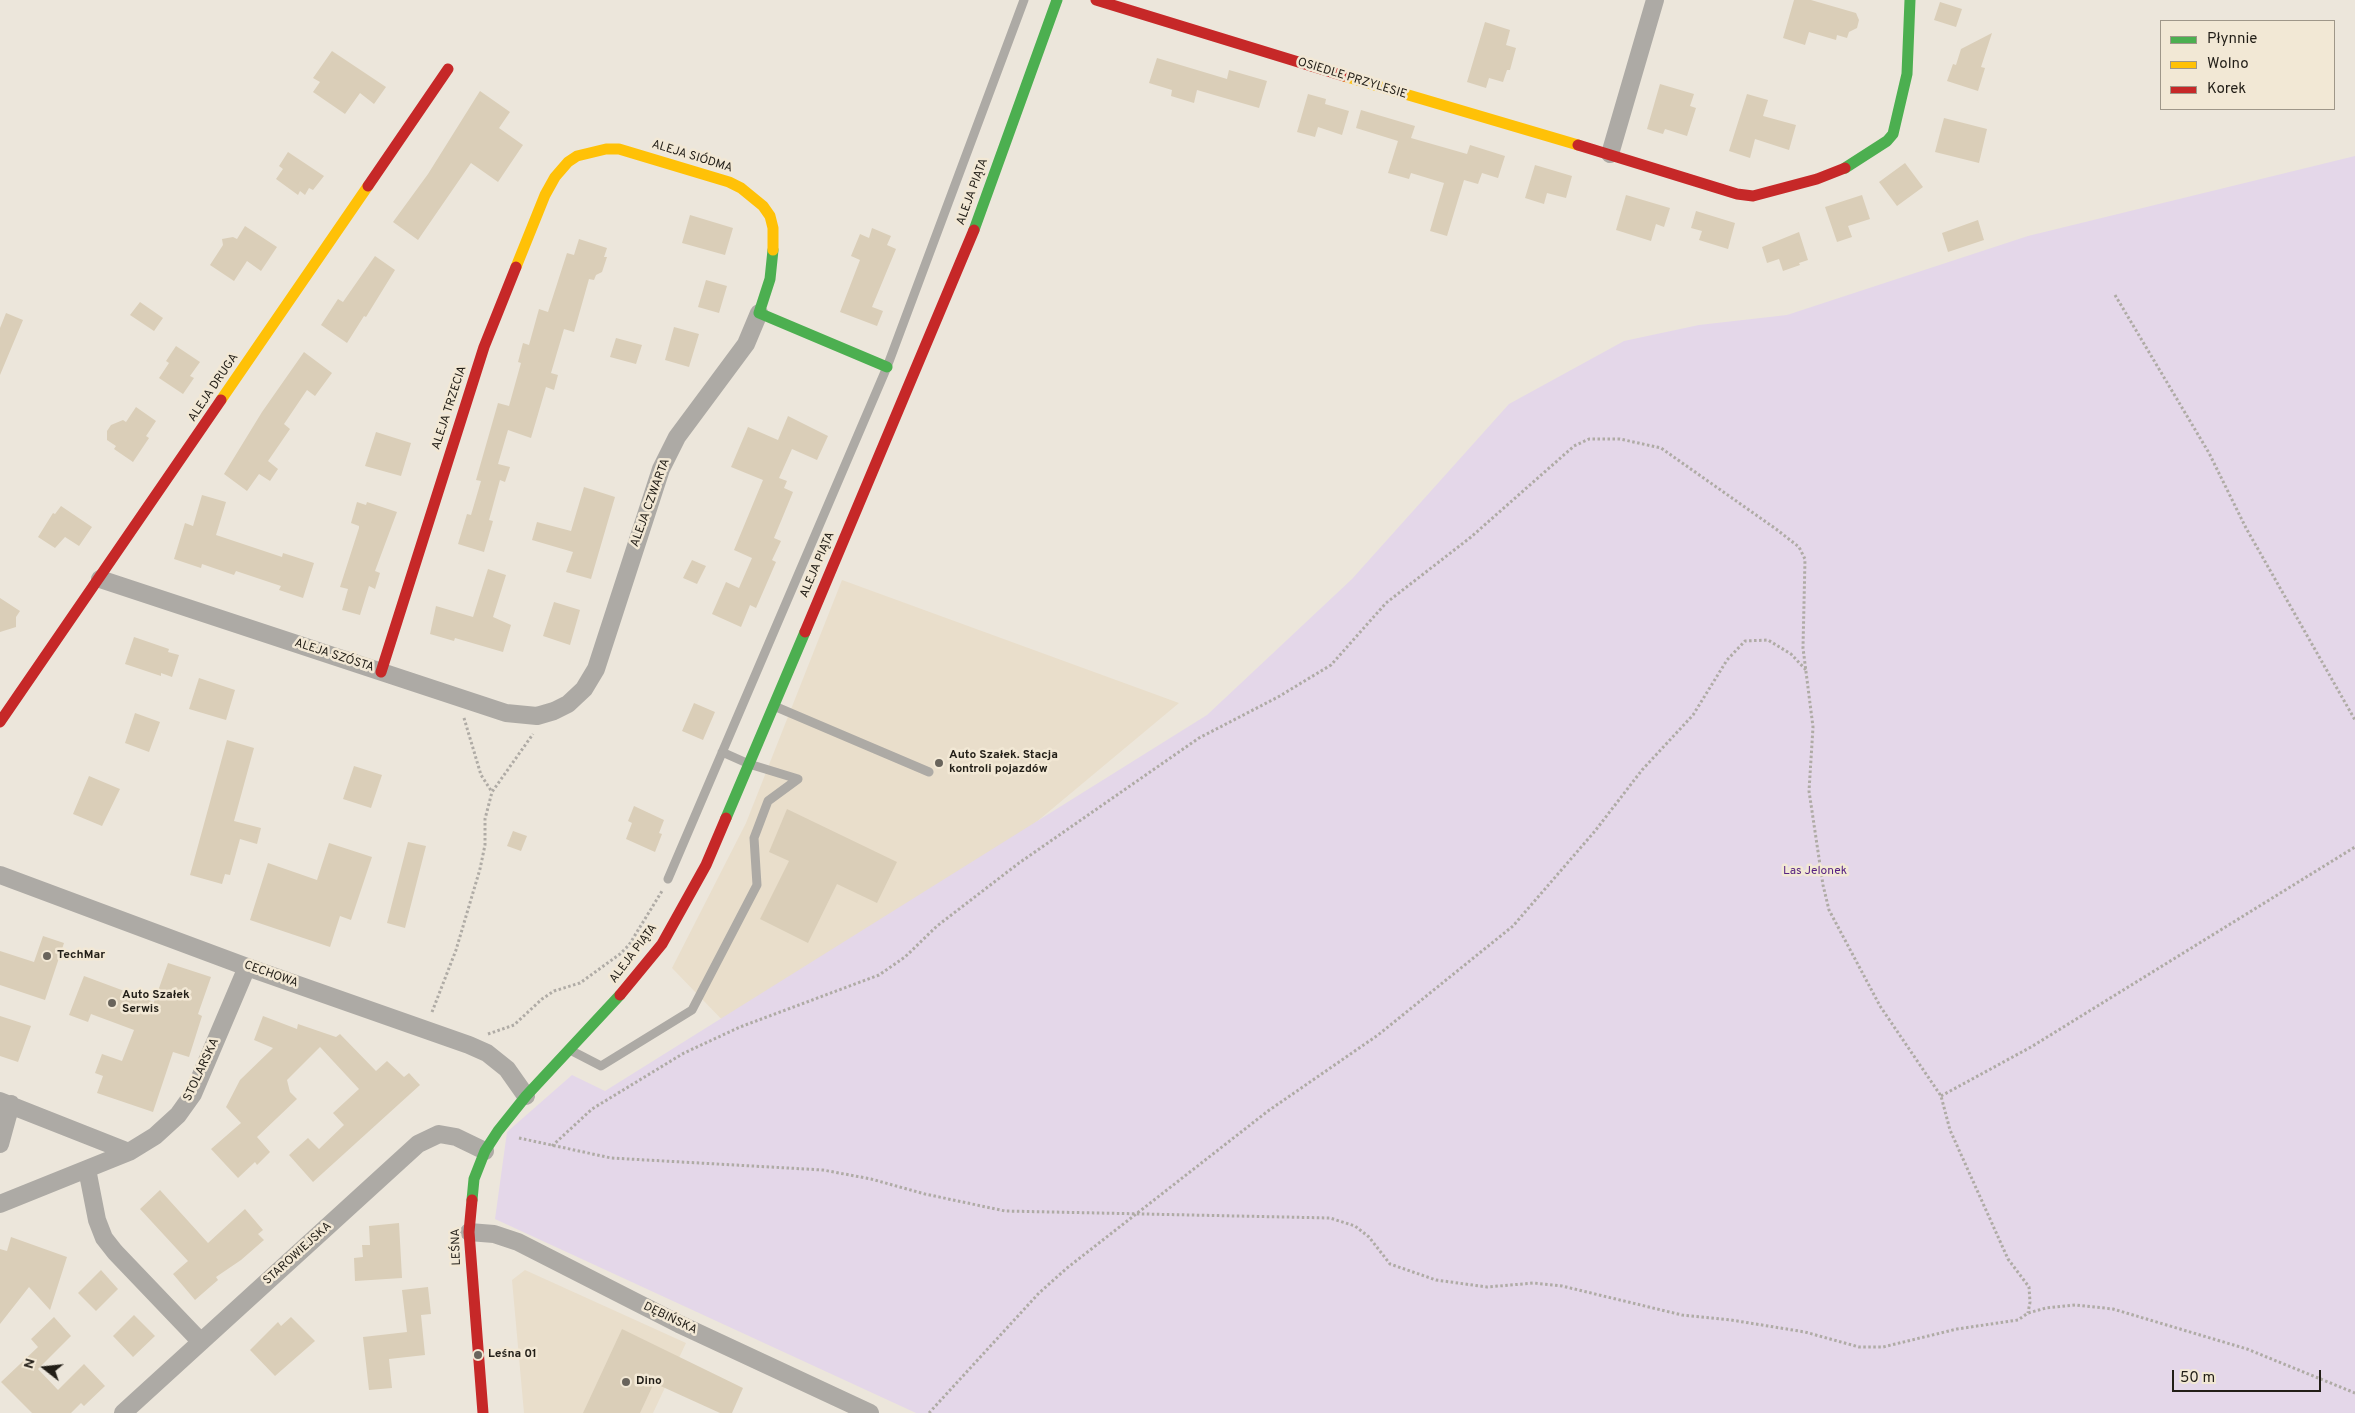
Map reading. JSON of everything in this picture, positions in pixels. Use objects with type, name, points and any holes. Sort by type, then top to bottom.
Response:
[{"type":"street","name":"ALEJA PIĄTA","points":[[526,1096],[605,1014],[662,944],[706,865],[962,262],[1057,0]]},
{"type":"street","name":"OSIEDLE PRZYLESIE","points":[[1096,0],[1447,108],[1610,154],[1737,194],[1753,196],[1817,179],[1849,166],[1887,141],[1898,122],[1907,74],[1910,0]]},
{"type":"street","points":[[1610,154],[1655,0]]},
{"type":"street","name":"ALEJA DRUGA","points":[[0,722],[100,579],[448,69]]},
{"type":"street","name":"ALEJA SIÓDMA","points":[[568,162],[592,151],[619,149],[729,182],[752,196],[770,216],[773,228],[774,245],[770,279],[759,314]]},
{"type":"street","name":"ALEJA TRZECIA","points":[[381,672],[484,348],[545,195],[568,162]]},
{"type":"street","points":[[759,314],[887,367]]},
{"type":"street","name":"ALEJA CZWARTA","points":[[568,704],[584,689],[596,670],[654,486],[669,452],[677,437],[746,344],[759,314]]},
{"type":"street","name":"ALEJA SZÓSTA","points":[[100,579],[458,697],[522,716],[537,716],[568,704]]},
{"type":"street","name":"CECHOWA","points":[[0,875],[247,967],[469,1045],[487,1054],[507,1069],[526,1096]]},
{"type":"street","name":"STOLARSKA","points":[[0,1204],[129,1152],[178,1115],[193,1094],[247,967]]},
{"type":"street","name":"LEŚNA","points":[[484,1413],[469,1232],[474,1179],[498,1130],[526,1096]]},
{"type":"street","points":[[0,1144],[5,1103],[129,1152]]},
{"type":"street","name":"STAROWIEJSKA","points":[[123,1413],[418,1144],[439,1134],[456,1137],[486,1152]]},
{"type":"street","points":[[87,1169],[97,1220],[104,1238],[115,1252],[201,1342]]},
{"type":"street","name":"DĘBIŃSKA","points":[[469,1232],[494,1234],[518,1242],[679,1324],[870,1413]]},
{"type":"lane","points":[[668,879],[887,367],[1024,0]]},
{"type":"lane","points":[[774,706],[929,772]]},
{"type":"lane","points":[[570,1050],[601,1066],[692,1010],[757,885],[754,838],[768,801],[798,779],[749,764],[722,752]]},
{"type":"path","points":[[2114,295],[2209,453],[2246,528],[2355,720]]},
{"type":"path","points":[[552,1146],[592,1109],[684,1053],[740,1027],[878,975],[905,956],[937,926],[1019,863],[1199,738],[1278,697],[1331,665],[1386,603],[1471,537],[1574,446],[1589,439],[1620,439],[1661,448],[1799,547],[1805,558],[1803,648],[1813,727],[1809,791],[1822,885],[1829,910],[1880,1006],[1941,1096],[1950,1130],[2008,1259],[2029,1287],[2030,1302],[2028,1313]]},
{"type":"path","points":[[929,1413],[1038,1293],[1133,1214],[1268,1111],[1378,1035],[1513,926],[1596,831],[1642,770],[1693,716],[1727,660],[1745,641],[1768,640],[1791,654],[1806,670]]},
{"type":"path","points":[[458,697],[481,775],[492,792]]},
{"type":"path","points":[[431,1015],[456,950],[475,886],[485,845],[486,820],[492,792],[534,732]]},
{"type":"path","points":[[1941,1096],[2031,1047],[2355,847]]},
{"type":"path","points":[[481,1035],[514,1025],[542,998],[580,983],[620,954],[629,945],[668,879]]},
{"type":"path","points":[[498,1130],[552,1146],[611,1158],[823,1170],[872,1179],[924,1194],[1005,1211],[1330,1218],[1355,1226],[1368,1237],[1390,1264],[1436,1280],[1487,1287],[1534,1283],[1562,1286],[1682,1315],[1805,1332],[1859,1347],[1882,1347],[1957,1329],[2018,1320],[2028,1313],[2076,1305],[2113,1309],[2246,1349],[2355,1393]]},
{"type":"shaded area","name":"Auto Szałek. Stacja kontroli pojazdów","points":[[842,580],[1179,703],[998,854],[729,1027],[672,968],[746,823]]},
{"type":"shaded area","points":[[525,1270],[686,1343],[653,1413],[524,1413],[512,1280]]},
{"type":"green space","name":"Las Jelonek","points":[[2355,156],[2355,1413],[916,1413],[495,1219],[507,1132],[572,1075],[605,1091],[1207,715],[1352,579],[1509,404],[1624,341],[1699,325],[1787,315],[2028,236]]},
{"type":"building","points":[[1794,0],[1811,0],[1856,13],[1859,20],[1857,28],[1849,32],[1847,38],[1837,35],[1836,40],[1809,32],[1805,45],[1783,38]]},
{"type":"building","points":[[1940,2],[1962,9],[1956,27],[1934,20]]},
{"type":"building","points":[[1485,22],[1510,30],[1506,45],[1516,48],[1510,70],[1507,70],[1503,82],[1489,78],[1486,88],[1467,82]]},
{"type":"building","points":[[1992,33],[1981,67],[1985,68],[1978,91],[1947,81],[1953,64],[1956,65],[1961,49]]},
{"type":"building","points":[[332,51],[386,87],[374,104],[360,93],[345,114],[313,92],[320,82],[313,78]]},
{"type":"building","points":[[1157,58],[1227,79],[1229,70],[1267,81],[1259,108],[1197,90],[1194,103],[1171,96],[1172,90],[1149,83]]},
{"type":"building","points":[[1660,84],[1694,94],[1690,106],[1696,108],[1687,136],[1665,129],[1663,134],[1647,129]]},
{"type":"building","points":[[480,91],[510,112],[499,128],[523,145],[498,182],[471,163],[418,240],[393,222],[428,174]]},
{"type":"building","points":[[1308,94],[1326,99],[1325,104],[1349,111],[1342,135],[1318,127],[1315,137],[1297,132]]},
{"type":"building","points":[[1747,94],[1768,100],[1763,116],[1796,125],[1789,150],[1755,139],[1750,158],[1729,151]]},
{"type":"building","points":[[1361,110],[1415,126],[1411,138],[1467,154],[1470,145],[1505,156],[1498,178],[1482,173],[1478,184],[1464,180],[1447,236],[1430,231],[1444,183],[1411,173],[1409,179],[1388,173],[1398,141],[1356,128]]},
{"type":"building","points":[[1944,118],[1987,129],[1979,163],[1935,152]]},
{"type":"building","points":[[288,152],[324,176],[313,190],[309,188],[305,195],[300,191],[298,195],[276,179],[283,169],[279,166]]},
{"type":"building","points":[[1905,163],[1923,187],[1897,206],[1879,182]]},
{"type":"building","points":[[1535,165],[1572,176],[1566,198],[1547,193],[1544,204],[1525,198]]},
{"type":"building","points":[[1626,195],[1670,208],[1664,227],[1656,224],[1651,241],[1616,230]]},
{"type":"building","points":[[1862,195],[1870,219],[1848,226],[1852,237],[1837,242],[1825,207]]},
{"type":"building","points":[[1696,211],[1735,223],[1728,249],[1699,240],[1702,231],[1691,228]]},
{"type":"building","points":[[690,215],[733,228],[725,255],[682,243]]},
{"type":"building","points":[[1978,220],[1984,240],[1948,252],[1942,233]]},
{"type":"building","points":[[245,226],[277,247],[261,271],[247,261],[234,281],[210,265],[223,245],[222,239],[233,237],[237,239]]},
{"type":"building","points":[[872,228],[891,236],[887,245],[896,249],[872,307],[883,311],[877,326],[840,312],[860,260],[851,256],[860,234],[869,238]]},
{"type":"building","points":[[1799,232],[1808,260],[1783,271],[1779,259],[1767,263],[1762,247]]},
{"type":"building","points":[[579,239],[607,248],[604,257],[607,257],[602,272],[596,275],[594,280],[589,279],[574,332],[564,329],[551,373],[558,375],[554,390],[546,387],[531,438],[508,430],[498,464],[510,467],[505,482],[500,480],[489,520],[493,521],[484,552],[458,544],[467,514],[471,515],[481,481],[476,480],[498,403],[509,406],[521,363],[518,362],[523,343],[529,345],[539,309],[548,312],[567,253],[574,255]]},
{"type":"building","points":[[375,256],[395,270],[366,317],[364,316],[347,343],[321,325],[338,299],[343,302]]},
{"type":"building","points":[[706,280],[727,286],[719,313],[698,307]]},
{"type":"building","points":[[140,302],[163,318],[154,331],[130,315]]},
{"type":"building","points":[[6,313],[23,320],[0,375],[0,328]]},
{"type":"building","points":[[674,327],[699,334],[689,367],[665,360]]},
{"type":"building","points":[[616,338],[642,345],[636,364],[610,357]]},
{"type":"building","points":[[176,346],[200,362],[190,376],[194,378],[183,394],[159,378],[169,363],[166,361]]},
{"type":"building","points":[[304,352],[332,373],[315,396],[307,390],[284,424],[290,429],[268,461],[278,469],[270,481],[259,474],[247,491],[224,474],[262,412]]},
{"type":"building","points":[[136,407],[156,421],[146,436],[149,438],[133,462],[114,449],[116,446],[107,440],[107,431],[111,425],[123,420],[126,422]]},
{"type":"building","points":[[788,416],[828,436],[817,460],[792,449],[779,478],[787,481],[784,488],[793,492],[774,538],[781,541],[772,560],[776,562],[756,608],[750,605],[741,627],[712,614],[726,582],[739,588],[752,558],[734,550],[763,480],[731,467],[748,427],[778,440]]},
{"type":"building","points":[[376,432],[411,443],[401,476],[365,466]]},
{"type":"building","points":[[584,487],[615,497],[591,579],[566,572],[573,552],[532,540],[537,522],[571,531]]},
{"type":"building","points":[[202,495],[226,502],[216,535],[282,557],[283,553],[314,563],[303,598],[279,590],[281,586],[236,571],[234,575],[202,564],[201,568],[174,559],[185,523],[193,526]]},
{"type":"building","points":[[357,502],[366,505],[367,502],[397,512],[375,571],[380,573],[375,589],[369,586],[360,615],[342,610],[348,589],[340,587],[359,528],[359,526],[351,523]]},
{"type":"building","points":[[61,506],[92,527],[79,546],[65,537],[55,548],[38,537],[53,513],[55,514]]},
{"type":"building","points":[[692,560],[706,566],[697,584],[683,578]]},
{"type":"building","points":[[488,569],[506,575],[493,617],[511,625],[503,652],[455,638],[454,641],[430,634],[436,606],[473,617]]},
{"type":"building","points":[[0,598],[20,611],[16,617],[16,627],[0,632]]},
{"type":"building","points":[[554,602],[580,610],[570,645],[543,636]]},
{"type":"building","points":[[134,637],[169,649],[168,652],[179,655],[172,677],[161,673],[161,676],[125,664]]},
{"type":"building","points":[[199,678],[235,690],[226,720],[189,709]]},
{"type":"building","points":[[694,703],[715,712],[703,740],[682,731]]},
{"type":"building","points":[[135,713],[160,722],[149,752],[125,743]]},
{"type":"building","points":[[227,740],[254,748],[234,821],[261,828],[257,844],[240,839],[230,875],[225,874],[222,884],[190,875]]},
{"type":"building","points":[[354,766],[382,775],[371,808],[343,799]]},
{"type":"building","points":[[89,776],[120,789],[102,826],[73,814]]},
{"type":"building","points":[[634,806],[664,820],[659,833],[662,834],[655,852],[626,839],[632,823],[628,821]]},
{"type":"building","points":[[787,809],[897,862],[877,903],[837,884],[808,943],[760,919],[789,861],[769,852]]},
{"type":"building","points":[[513,831],[527,836],[521,851],[507,846]]},
{"type":"building","points":[[408,842],[426,846],[405,928],[387,923]]},
{"type":"building","points":[[329,843],[372,857],[351,920],[340,916],[330,947],[250,920],[268,863],[317,880]]},
{"type":"building","points":[[43,936],[64,943],[45,1000],[0,985],[0,951],[34,962]]},
{"type":"building","points":[[168,963],[211,977],[198,1014],[202,1016],[189,1057],[173,1052],[153,1112],[97,1093],[103,1076],[95,1073],[102,1054],[122,1061],[134,1030],[91,1014],[88,1022],[69,1015],[84,976],[154,1002]]},
{"type":"building","points":[[0,1016],[31,1026],[18,1062],[0,1056]]},
{"type":"building","points":[[263,1016],[297,1029],[298,1024],[336,1037],[340,1034],[376,1071],[387,1061],[404,1077],[409,1073],[420,1085],[313,1182],[289,1155],[308,1138],[319,1149],[344,1125],[333,1113],[359,1089],[320,1047],[287,1080],[290,1092],[297,1099],[257,1137],[270,1152],[257,1165],[255,1162],[238,1178],[211,1149],[241,1123],[226,1107],[240,1080],[273,1048],[254,1040]]},
{"type":"building","points":[[160,1190],[208,1243],[245,1209],[263,1230],[258,1234],[264,1240],[241,1260],[216,1277],[218,1280],[195,1300],[173,1274],[188,1261],[140,1209]]},
{"type":"building","points":[[399,1223],[402,1278],[355,1281],[354,1258],[363,1257],[362,1245],[370,1245],[369,1226]]},
{"type":"building","points":[[11,1237],[67,1257],[50,1310],[29,1287],[0,1324],[0,1249],[7,1251]]},
{"type":"building","points":[[101,1270],[118,1289],[96,1311],[78,1293]]},
{"type":"building","points":[[428,1287],[431,1314],[421,1315],[425,1355],[389,1359],[392,1388],[369,1390],[363,1337],[407,1332],[402,1290]]},
{"type":"building","points":[[134,1315],[155,1336],[133,1357],[113,1336]]},
{"type":"building","points":[[54,1317],[71,1336],[38,1369],[58,1390],[84,1364],[105,1386],[84,1406],[81,1403],[71,1413],[32,1413],[1,1382],[38,1347],[31,1339]]},
{"type":"building","points":[[291,1317],[315,1341],[275,1376],[250,1350],[278,1322],[281,1326]]},
{"type":"building","name":"Dino","points":[[622,1329],[743,1388],[732,1413],[720,1413],[654,1383],[640,1413],[583,1413]]},
{"type":"traffic: fast","points":[[974,230],[1057,0]]},
{"type":"traffic: fast","points":[[1845,168],[1887,141],[1893,134],[1907,74],[1910,0]]},
{"type":"traffic: fast","points":[[773,250],[770,279],[759,313],[887,367]]},
{"type":"traffic: fast","points":[[726,818],[805,632]]},
{"type":"traffic: fast","points":[[472,1200],[474,1179],[485,1151],[498,1131],[526,1096],[620,995]]},
{"type":"traffic: slow","points":[[1344,76],[1578,145]]},
{"type":"traffic: slow","points":[[516,267],[545,195],[555,177],[568,162],[577,156],[606,149],[619,149],[729,182],[741,188],[763,206],[770,216],[773,228],[773,250]]},
{"type":"traffic: slow","points":[[221,400],[368,186]]},
{"type":"traffic: jam","points":[[1096,0],[1344,76]]},
{"type":"traffic: jam","points":[[368,186],[448,69]]},
{"type":"traffic: jam","points":[[1578,145],[1737,194],[1753,196],[1817,179],[1845,168]]},
{"type":"traffic: jam","points":[[805,632],[974,230]]},
{"type":"traffic: jam","points":[[381,672],[484,347],[516,267]]},
{"type":"traffic: jam","points":[[0,722],[221,400]]},
{"type":"traffic: jam","points":[[620,995],[662,944],[706,865],[726,818]]},
{"type":"traffic: jam","points":[[472,1200],[469,1232],[483,1413]]},
{"type":"place","name":"Auto Szałek. Stacja kontroli pojazdów","points":[[939,763]]},
{"type":"place","name":"TechMar","points":[[47,956]]},
{"type":"place","name":"Auto Szałek Serwis","points":[[112,1003]]},
{"type":"place","name":"Leśna 01","points":[[478,1355]]},
{"type":"place","name":"Dino","points":[[626,1382]]}]
